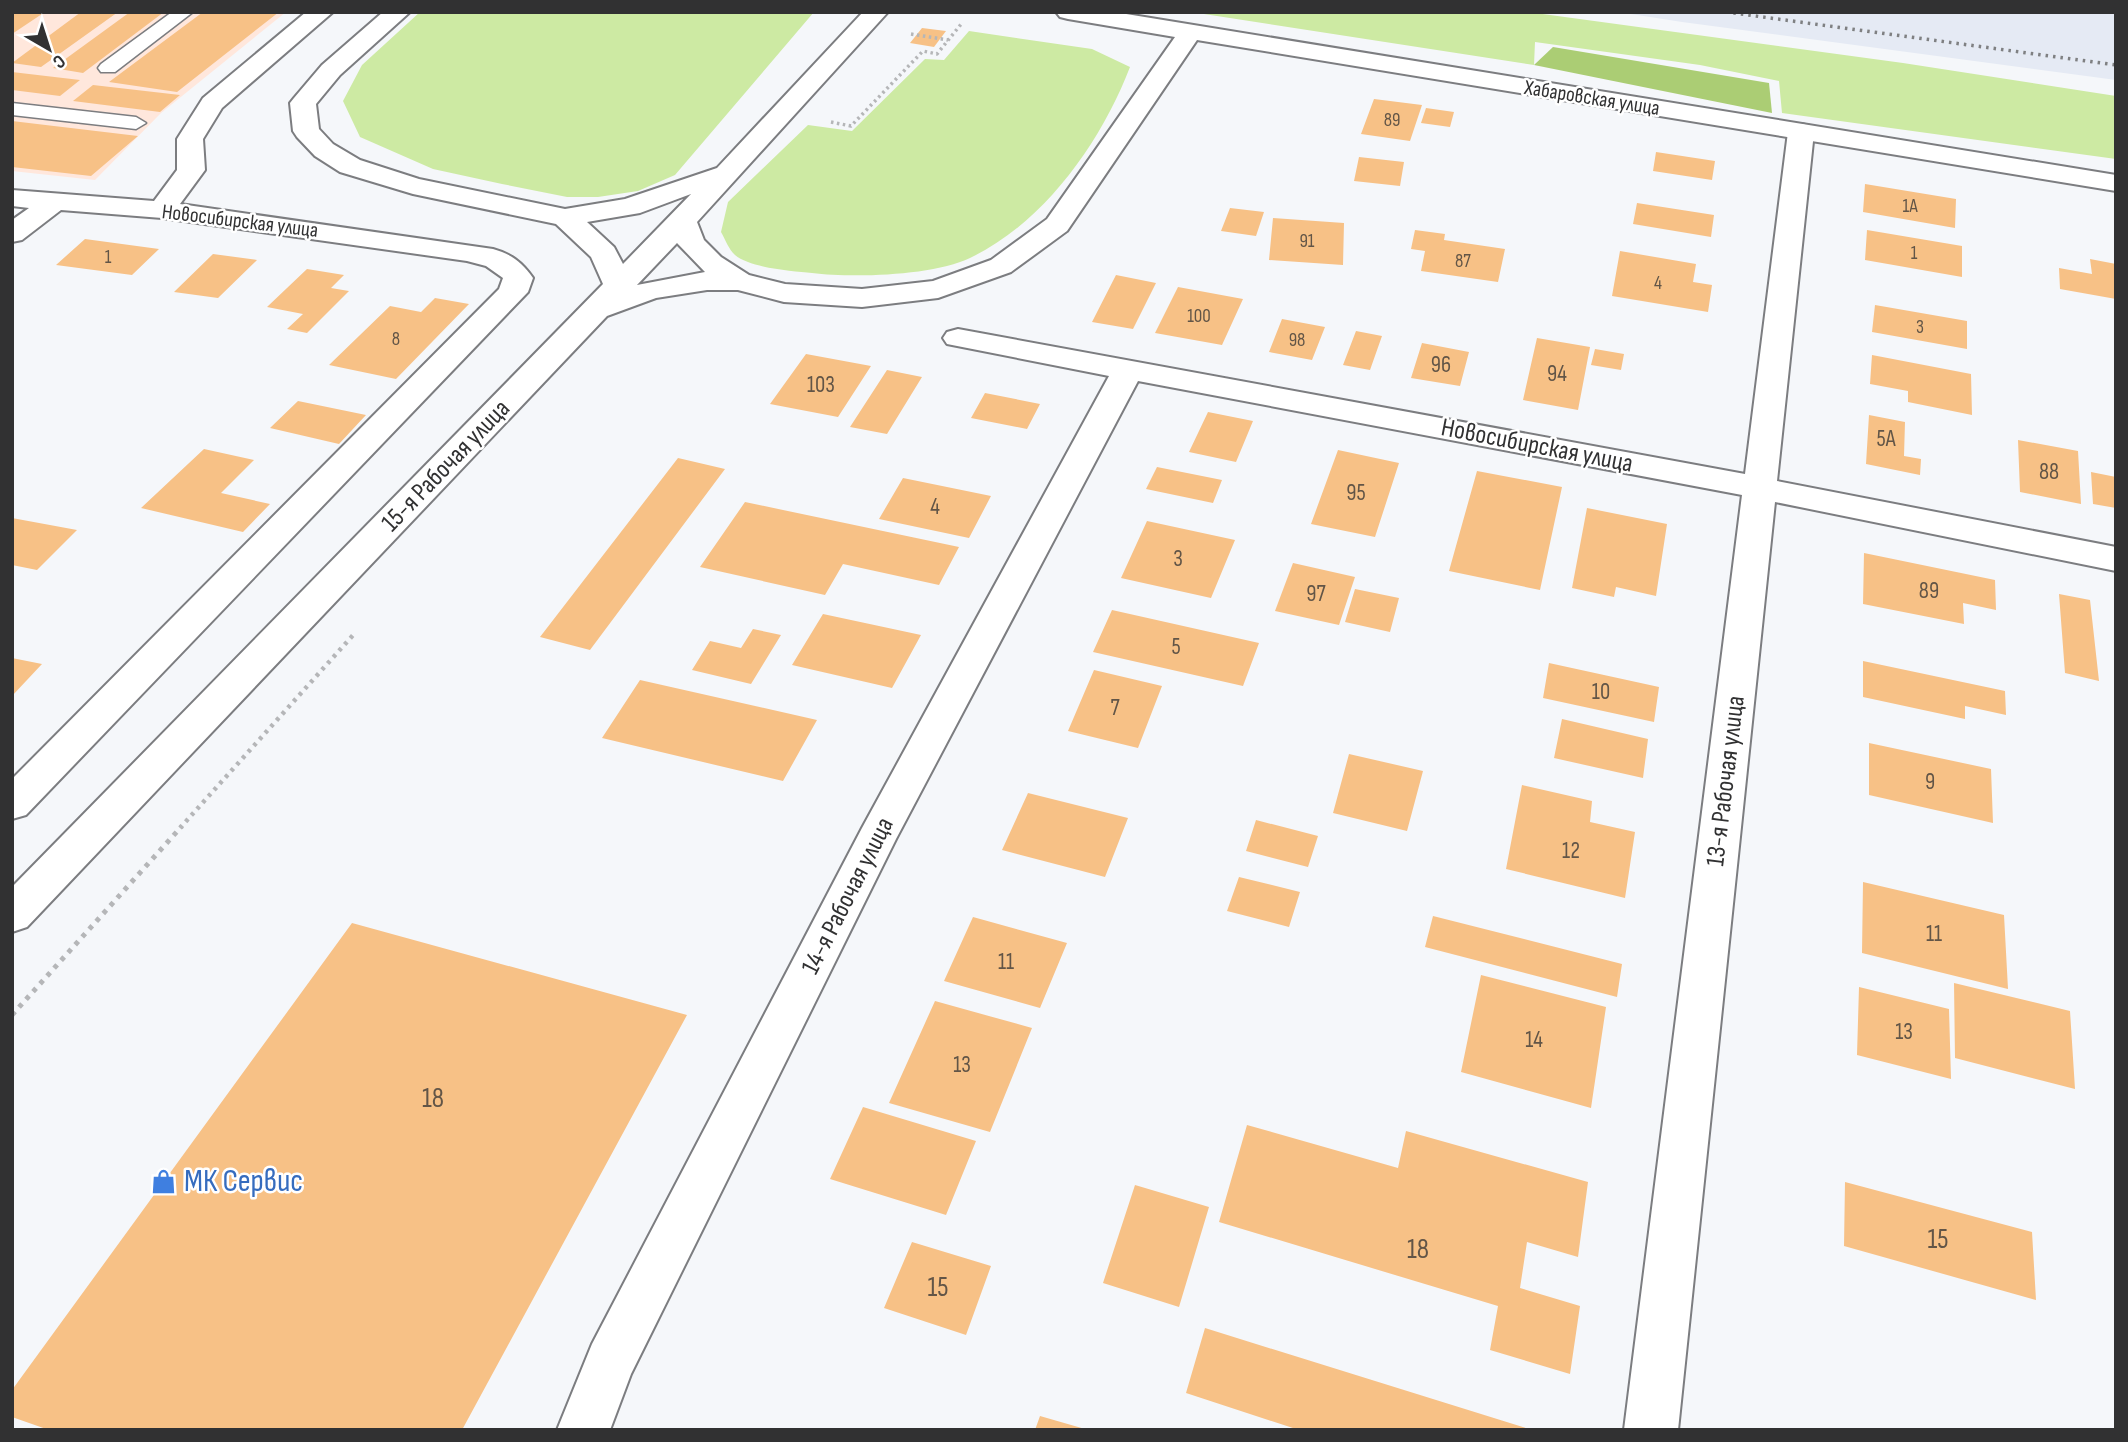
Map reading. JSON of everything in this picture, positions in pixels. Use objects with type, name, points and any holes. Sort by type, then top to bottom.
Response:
[{"type":"street","points":[[162,210],[191,170],[190,139],[212,103],[321,12]]},
{"type":"street","points":[[398,12],[331,70],[303,103],[306,131],[324,150],[379,178],[565,217],[630,206],[667,195],[738,162]]},
{"type":"street","name":"15-я Рабочая улица","points":[[12,915],[738,162],[876,12]]},
{"type":"street","name":"Хабаровская улица","points":[[1068,12],[2116,183]]},
{"type":"street","points":[[587,319],[611,303],[650,290],[707,281],[738,281],[784,292],[862,298],[938,289],[1001,265],[1057,225],[1191,32]]},
{"type":"street","name":"13-я Рабочая улица","points":[[1651,1430],[1801,132]]},
{"type":"street","name":"Новосибирская улица","points":[[12,198],[162,210],[467,252],[497,258],[512,268],[518,278],[513,292],[12,804]]},
{"type":"street","points":[[12,234],[54,202]]},
{"type":"street","points":[[565,217],[604,253],[619,286]]},
{"type":"street","points":[[682,220],[691,246],[701,257],[738,281]]},
{"type":"street","name":"Новосибирская улица","points":[[958,338],[1760,488],[2116,559]]},
{"type":"street","name":"14-я Рабочая улица","points":[[583,1430],[610,1362],[876,839],[1128,370]]},
{"type":"lane","points":[[108,68],[184,12]]},
{"type":"lane","points":[[12,109],[136,123]]},
{"type":"path","points":[[851,126],[923,51],[937,54],[962,23]]},
{"type":"path","points":[[913,35],[948,40]]},
{"type":"path","points":[[12,1015],[355,633]]},
{"type":"shaded area","points":[[12,12],[286,12],[161,113],[95,180],[12,171]]},
{"type":"shaded area","points":[[1618,12],[2116,12],[2116,80],[1682,22]]},
{"type":"green space","points":[[420,12],[814,12],[675,175],[638,191],[598,197],[567,197],[433,169],[360,137],[343,101],[362,65]]},
{"type":"green space","points":[[1191,12],[1528,12],[1903,63],[2116,96],[2116,159],[1782,113],[1779,81],[1700,65],[1535,42],[1534,65]]},
{"type":"green space","points":[[969,31],[1092,49],[1130,67],[1118,95],[1086,151],[1046,202],[1023,224],[970,258],[935,269],[914,272],[829,275],[772,268],[751,263],[733,253],[721,232],[728,202],[808,125],[852,131],[925,59],[944,60]]},
{"type":"green space","points":[[1553,47],[1769,83],[1772,113],[1534,65]]},
{"type":"building","points":[[12,12],[45,12],[12,34]]},
{"type":"building","points":[[81,12],[118,12],[41,67],[12,63]]},
{"type":"building","points":[[130,12],[164,12],[83,73],[53,68]]},
{"type":"building","points":[[203,12],[279,12],[177,92],[109,82]]},
{"type":"building","points":[[922,28],[946,31],[934,47],[910,43]]},
{"type":"building","points":[[12,72],[80,80],[60,96],[12,90]]},
{"type":"building","points":[[93,85],[180,95],[160,112],[73,101]]},
{"type":"building","points":[[1374,99],[1422,105],[1410,141],[1361,134]]},
{"type":"building","points":[[1426,108],[1454,112],[1450,127],[1421,123]]},
{"type":"building","points":[[12,121],[138,136],[91,176],[12,167]]},
{"type":"building","points":[[1656,152],[1715,161],[1712,180],[1653,171]]},
{"type":"building","points":[[1359,157],[1404,162],[1400,186],[1354,181]]},
{"type":"building","points":[[1865,184],[1956,199],[1955,228],[1863,212]]},
{"type":"building","points":[[1637,203],[1714,215],[1711,237],[1633,224]]},
{"type":"building","points":[[1230,208],[1264,212],[1256,236],[1221,231]]},
{"type":"building","points":[[1273,218],[1344,223],[1343,265],[1269,260]]},
{"type":"building","points":[[1415,230],[1445,234],[1444,240],[1505,249],[1498,282],[1421,271],[1425,251],[1411,249]]},
{"type":"building","points":[[1867,230],[1962,246],[1962,277],[1865,260]]},
{"type":"building","points":[[85,239],[159,249],[132,275],[56,265]]},
{"type":"building","points":[[1620,251],[1696,264],[1693,282],[1712,285],[1708,312],[1612,296]]},
{"type":"building","points":[[213,254],[257,260],[218,298],[174,292]]},
{"type":"building","points":[[2090,259],[2116,264],[2116,299],[2060,289],[2059,268],[2092,274]]},
{"type":"building","points":[[307,269],[344,275],[331,288],[349,291],[307,333],[287,329],[303,314],[267,307]]},
{"type":"building","points":[[1116,275],[1156,283],[1133,329],[1092,322]]},
{"type":"building","points":[[1178,287],[1243,299],[1222,345],[1155,333]]},
{"type":"building","points":[[435,298],[469,304],[396,379],[329,365],[390,306],[421,312]]},
{"type":"building","points":[[1875,305],[1967,321],[1967,349],[1872,332]]},
{"type":"building","points":[[1282,319],[1325,327],[1312,360],[1269,352]]},
{"type":"building","points":[[1356,331],[1382,336],[1370,370],[1343,365]]},
{"type":"building","points":[[1537,338],[1590,347],[1578,410],[1523,400]]},
{"type":"building","points":[[1422,343],[1469,352],[1460,386],[1411,378]]},
{"type":"building","points":[[1595,349],[1624,354],[1621,370],[1591,365]]},
{"type":"building","points":[[806,354],[871,366],[838,417],[770,404]]},
{"type":"building","points":[[1872,355],[1971,374],[1972,415],[1908,402],[1908,391],[1870,384]]},
{"type":"building","points":[[887,370],[922,377],[887,434],[850,427]]},
{"type":"building","points":[[985,393],[1040,404],[1027,429],[971,418]]},
{"type":"building","points":[[298,401],[366,415],[339,444],[270,428]]},
{"type":"building","points":[[1208,412],[1253,421],[1236,462],[1189,452]]},
{"type":"building","points":[[1869,415],[1905,422],[1904,456],[1921,459],[1920,475],[1866,464]]},
{"type":"building","points":[[2018,440],[2078,451],[2081,504],[2020,492]]},
{"type":"building","points":[[204,449],[254,460],[221,493],[270,504],[243,532],[141,508]]},
{"type":"building","points":[[1338,450],[1399,463],[1375,537],[1311,524]]},
{"type":"building","points":[[678,458],[725,469],[590,650],[540,637]]},
{"type":"building","points":[[1157,467],[1222,480],[1213,503],[1146,489]]},
{"type":"building","points":[[1477,471],[1562,487],[1540,590],[1449,571]]},
{"type":"building","points":[[2091,472],[2116,477],[2116,508],[2093,504]]},
{"type":"building","points":[[903,478],[991,496],[969,538],[879,519]]},
{"type":"building","points":[[745,502],[959,547],[939,585],[843,564],[825,595],[700,567]]},
{"type":"building","points":[[1587,508],[1667,524],[1656,596],[1616,587],[1614,597],[1572,588]]},
{"type":"building","points":[[12,518],[77,530],[37,570],[12,565]]},
{"type":"building","points":[[1147,521],[1235,540],[1211,598],[1121,578]]},
{"type":"building","points":[[1864,553],[1995,580],[1996,610],[1963,603],[1964,624],[1863,604]]},
{"type":"building","points":[[1293,563],[1355,577],[1339,625],[1275,611]]},
{"type":"building","points":[[1355,589],[1399,598],[1390,632],[1345,622]]},
{"type":"building","points":[[2059,594],[2090,600],[2099,681],[2065,673]]},
{"type":"building","points":[[1112,610],[1259,643],[1243,686],[1093,652]]},
{"type":"building","points":[[823,614],[921,635],[892,688],[792,665]]},
{"type":"building","points":[[753,629],[781,635],[751,684],[692,670],[710,641],[741,648]]},
{"type":"building","points":[[12,658],[42,664],[12,696]]},
{"type":"building","points":[[1863,661],[2005,691],[2006,715],[1965,706],[1965,719],[1863,697]]},
{"type":"building","points":[[1549,663],[1659,687],[1654,722],[1543,698]]},
{"type":"building","points":[[1094,670],[1162,686],[1138,748],[1068,731]]},
{"type":"building","points":[[640,680],[817,720],[783,781],[602,738]]},
{"type":"building","points":[[1562,719],[1648,739],[1643,778],[1554,758]]},
{"type":"building","points":[[1869,743],[1991,769],[1993,823],[1869,795]]},
{"type":"building","points":[[1349,754],[1423,771],[1407,831],[1333,813]]},
{"type":"building","points":[[1522,785],[1592,801],[1590,822],[1635,832],[1625,898],[1506,869]]},
{"type":"building","points":[[1028,793],[1128,818],[1105,877],[1002,850]]},
{"type":"building","points":[[1256,820],[1318,836],[1308,867],[1246,851]]},
{"type":"building","points":[[1239,877],[1300,892],[1289,927],[1227,911]]},
{"type":"building","points":[[1863,882],[2004,915],[2008,989],[1862,953]]},
{"type":"building","points":[[1433,916],[1622,964],[1617,997],[1425,947]]},
{"type":"building","points":[[973,917],[1067,943],[1040,1008],[944,981]]},
{"type":"building","points":[[352,923],[687,1015],[462,1430],[49,1430],[12,1417],[12,1390]]},
{"type":"building","points":[[1481,975],[1606,1007],[1591,1108],[1461,1072]]},
{"type":"building","points":[[1954,983],[2070,1011],[2075,1089],[1955,1058]]},
{"type":"building","points":[[1859,987],[1949,1009],[1951,1079],[1857,1055]]},
{"type":"building","points":[[935,1001],[1032,1028],[990,1132],[889,1103]]},
{"type":"building","points":[[863,1107],[976,1141],[946,1215],[830,1179]]},
{"type":"building","points":[[1247,1125],[1398,1168],[1406,1131],[1588,1182],[1578,1257],[1527,1242],[1520,1288],[1580,1306],[1570,1374],[1490,1350],[1498,1306],[1219,1222]]},
{"type":"building","points":[[1845,1182],[2032,1232],[2036,1300],[1844,1246]]},
{"type":"building","points":[[1135,1185],[1209,1207],[1179,1307],[1103,1283]]},
{"type":"building","points":[[912,1242],[991,1266],[966,1335],[884,1308]]},
{"type":"building","points":[[1205,1328],[1529,1430],[1299,1430],[1186,1393]]},
{"type":"building","points":[[1040,1416],[1085,1429],[1085,1430],[1035,1430]]},
{"type":"railway","points":[[1726,12],[2116,65]]},
{"type":"place","name":"МК Сервис","points":[[164,1181]]}]
